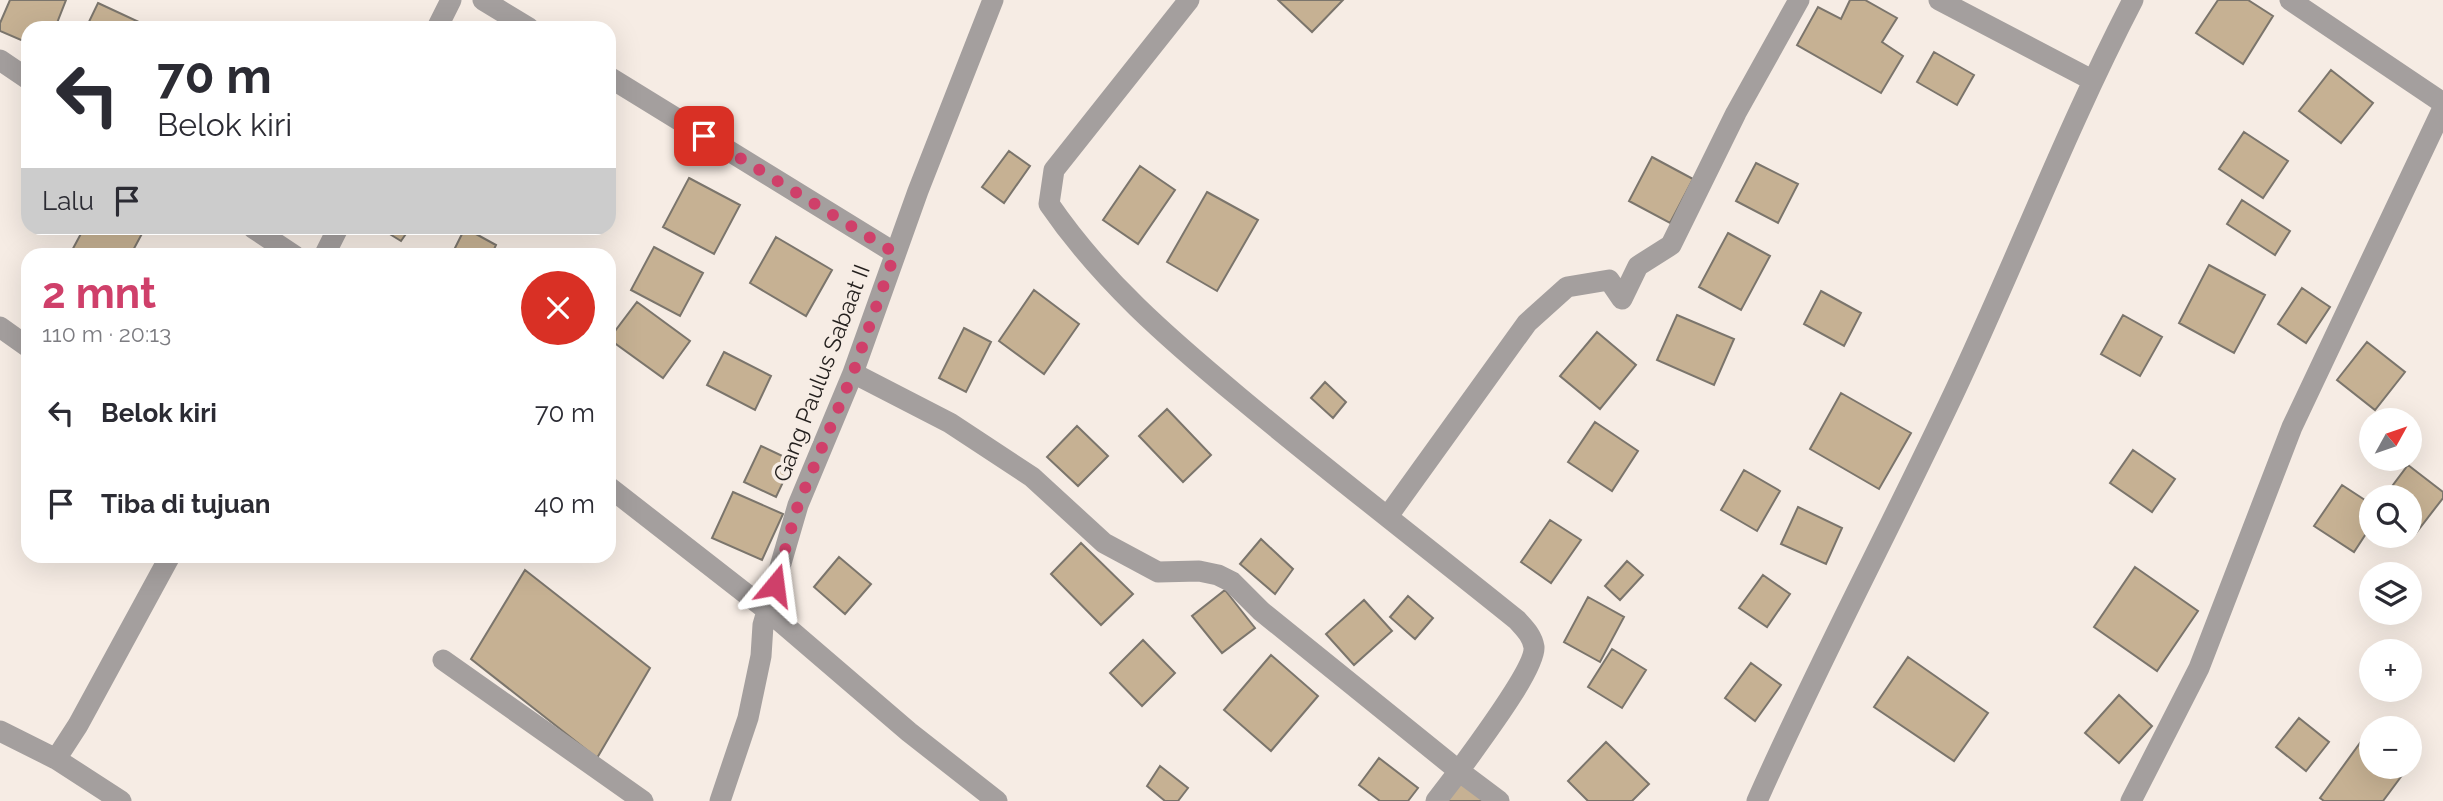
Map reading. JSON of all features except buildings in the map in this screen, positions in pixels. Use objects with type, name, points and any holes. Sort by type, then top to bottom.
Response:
[{"type":"street","points":[[440,21],[450,0]]},
{"type":"street","points":[[483,0],[518,21]]},
{"type":"street","name":"Gang Paulus Sabaat II","points":[[720,801],[748,718],[768,611],[798,505],[853,373],[895,253],[993,0]]},
{"type":"street","points":[[1189,0],[1054,170],[1049,204],[1076,244],[1138,310],[1342,484],[1388,516],[1517,620],[1530,634],[1534,649],[1528,670],[1436,801]]},
{"type":"street","points":[[1388,516],[1487,376],[1527,323],[1549,301],[1567,287],[1609,280],[1622,299],[1638,266],[1671,245],[1736,113],[1800,0]]},
{"type":"street","points":[[1939,0],[2092,80]]},
{"type":"street","points":[[1757,801],[1843,614],[1953,395],[2092,80],[2133,0]]},
{"type":"street","points":[[2131,801],[2199,668],[2292,427],[2443,105],[2290,0]]},
{"type":"street","points":[[0,61],[21,74]]},
{"type":"street","points":[[616,81],[895,253]]},
{"type":"street","points":[[264,235],[283,248]]},
{"type":"street","points":[[0,327],[21,342]]},
{"type":"street","points":[[853,373],[950,423],[1032,477],[1114,548],[1158,572],[1199,571],[1232,582],[1272,620],[1499,801]]},
{"type":"street","points":[[616,492],[768,611],[909,732],[997,801]]},
{"type":"street","points":[[56,760],[166,563]]},
{"type":"street","points":[[443,660],[643,801]]},
{"type":"street","points":[[0,732],[56,760],[121,801]]},
{"type":"route","points":[[704,136],[895,253],[853,373],[798,505],[775,585]]}]
